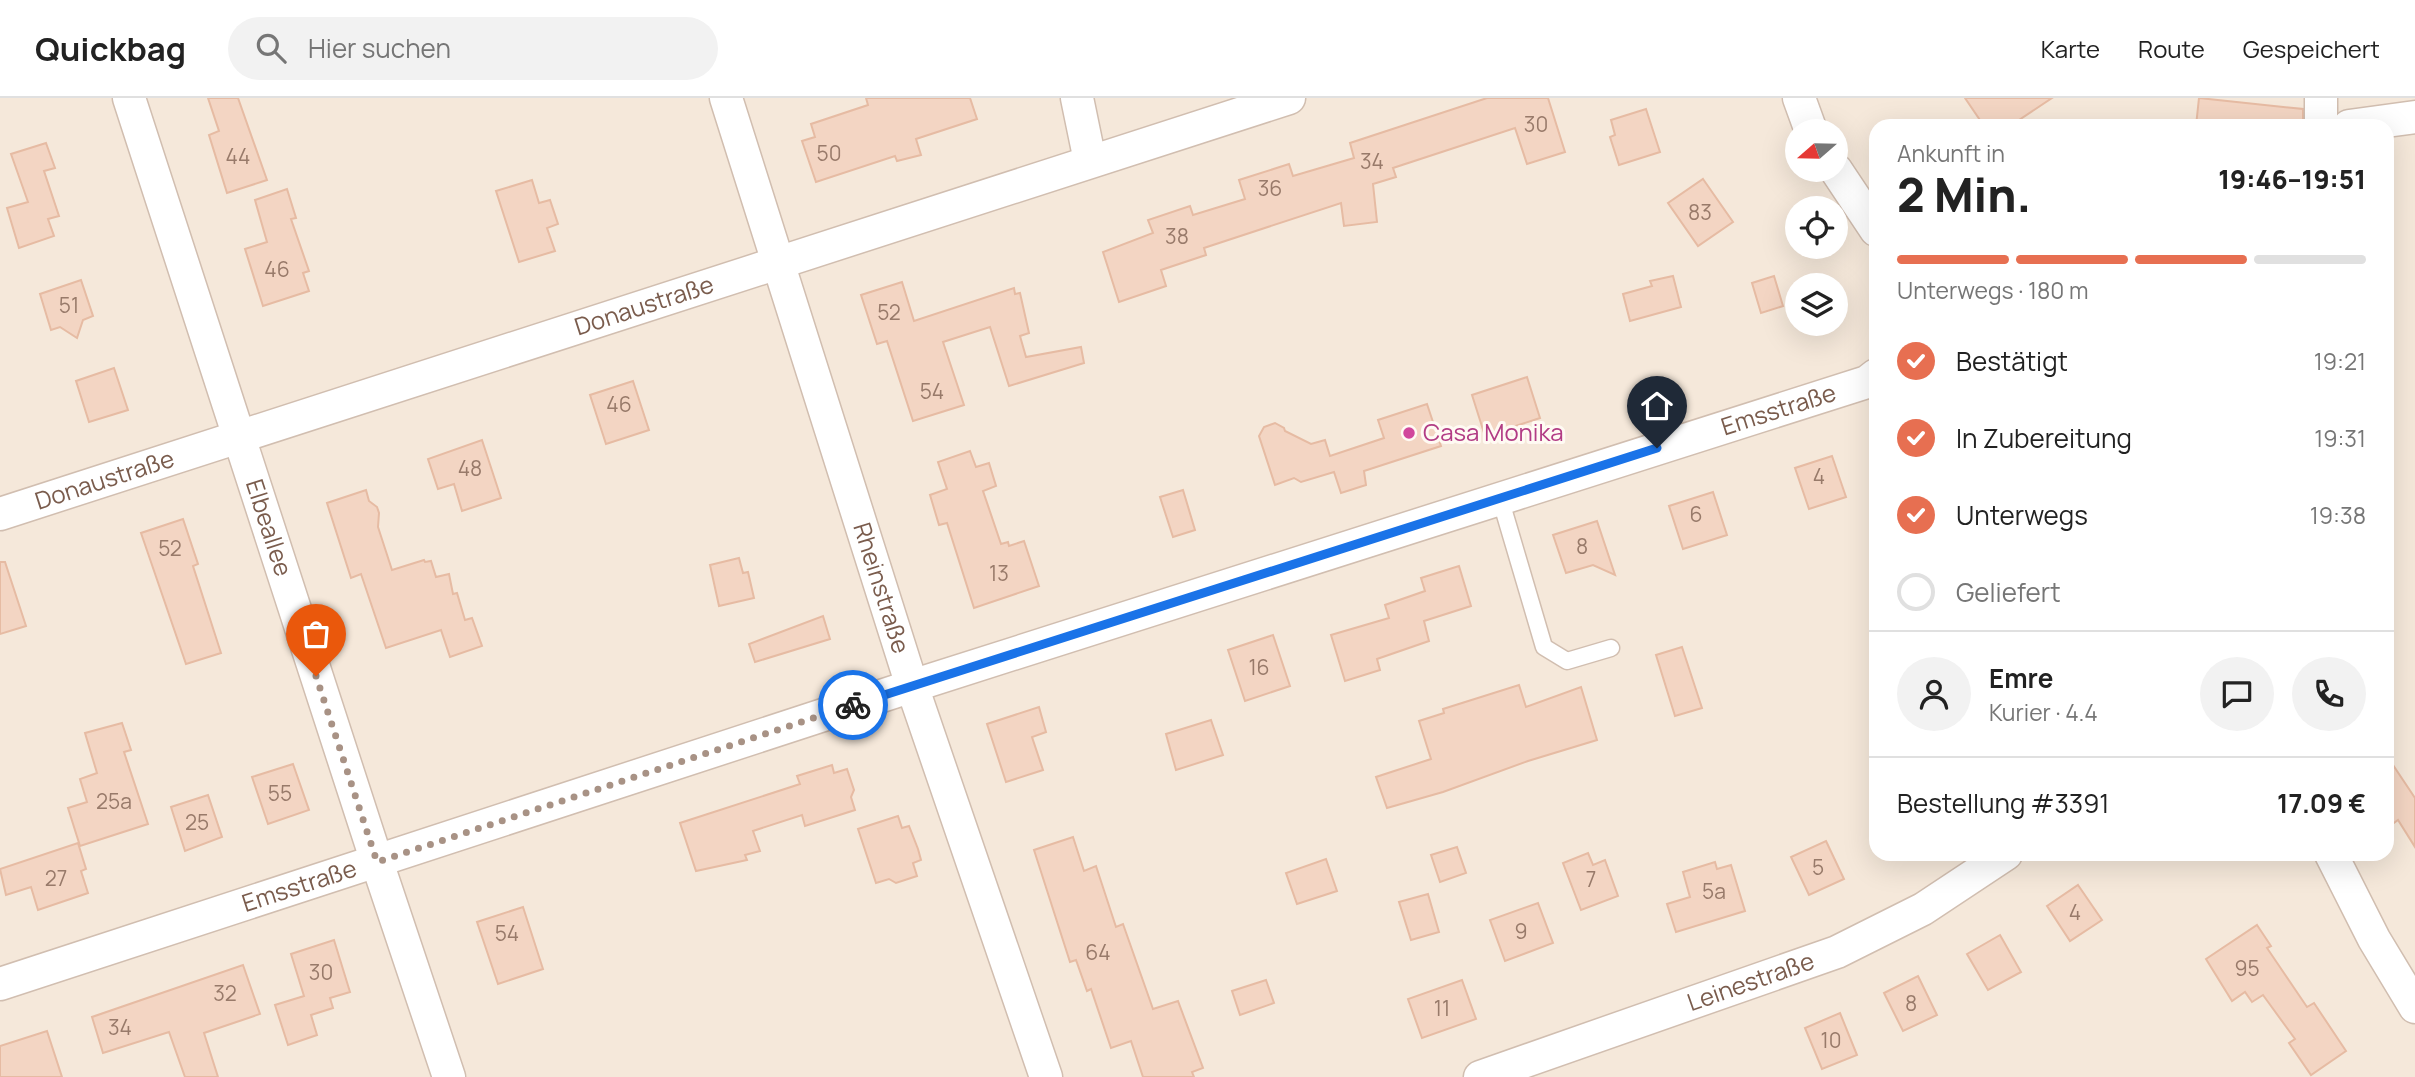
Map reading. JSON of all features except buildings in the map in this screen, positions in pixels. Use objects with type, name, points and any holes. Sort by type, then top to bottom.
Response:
[{"type":"street","name":"Elbeallee","points":[[130,98],[449,1077]]},
{"type":"street","name":"Rheinstraße","points":[[726,98],[912,686],[1046,1077]]},
{"type":"street","points":[[1077,98],[1090,161]]},
{"type":"street","name":"Donaustraße","points":[[0,514],[1289,98]]},
{"type":"street","points":[[1799,98],[1807,119]]},
{"type":"street","points":[[2321,98],[2321,119]]},
{"type":"street","points":[[2394,120],[2415,117]]},
{"type":"street","points":[[1844,182],[1869,220]]},
{"type":"street","name":"Emsstraße","points":[[0,984],[912,686],[1869,380]]},
{"type":"street","name":"Leinestraße","points":[[1480,1077],[1837,952],[1923,909],[1995,861]]},
{"type":"street","points":[[2335,861],[2374,939],[2415,1007]]},
{"type":"lane","points":[[1500,498],[1544,647],[1567,661],[1611,648]]},
{"type":"shaded area","points":[[0,98],[2415,98],[2415,1077],[0,1077]]},
{"type":"way so far","points":[[316,676],[377,862],[853,705]]},
{"type":"place","name":"Casa Monika","points":[[1409,433]]},
{"type":"route","points":[[853,705],[1657,448]]}]
